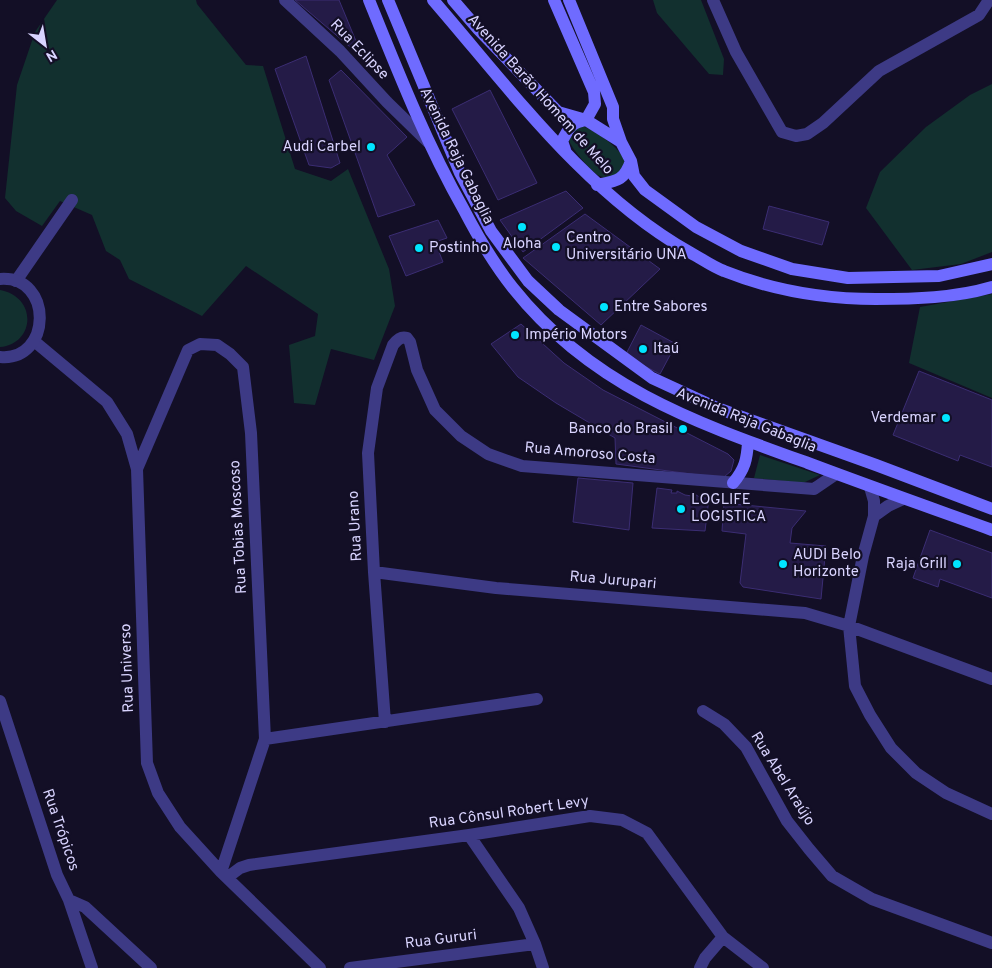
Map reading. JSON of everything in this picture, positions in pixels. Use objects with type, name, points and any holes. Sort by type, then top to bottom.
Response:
[{"type":"main road","name":"Avenida Raja Gabaglia","points":[[369,0],[428,142],[482,244],[512,287],[545,323],[586,359],[614,379],[676,412],[710,427],[992,530]]},
{"type":"main road","name":"Avenida Raja Gabaglia","points":[[388,0],[460,173],[491,231],[528,281],[559,310],[652,378],[717,408],[992,509]]},
{"type":"main road","name":"Avenida Barão Homem de Melo","points":[[433,0],[535,118],[597,185],[666,239],[722,271],[774,289],[841,299],[903,299],[949,295],[992,287]]},
{"type":"main road","name":"Avenida Barão Homem de Melo","points":[[453,0],[478,29],[558,112],[586,120],[621,142],[631,161],[634,176],[645,190],[696,227],[741,252],[792,269],[848,278],[939,276],[992,264]]},
{"type":"main road","points":[[565,150],[562,141],[568,130],[573,123],[586,120],[595,104],[594,92],[556,5],[563,1],[571,4],[612,107],[613,119],[621,142]]},
{"type":"main road","points":[[597,185],[621,179],[627,172],[631,161]]},
{"type":"main road","points":[[734,483],[742,472],[748,442]]},
{"type":"street","name":"Rua Eclipse","points":[[285,0],[340,51],[387,102],[428,142]]},
{"type":"street","points":[[713,0],[736,52],[782,132],[796,136],[807,134],[824,123],[879,71],[978,15],[989,0]]},
{"type":"street","name":"Rua Eclipse","points":[[387,102],[396,102],[406,91]]},
{"type":"street","points":[[16,282],[72,200]]},
{"type":"street","points":[[0,279],[16,282],[26,287],[35,296],[40,307],[41,319],[34,341],[26,349],[16,355],[0,357]]},
{"type":"street","name":"Rua Amoroso Costa","points":[[403,337],[407,338],[410,342],[417,370],[435,410],[461,436],[488,454],[522,466],[814,489],[836,474]]},
{"type":"street","name":"Rua Urano","points":[[385,722],[374,572],[368,453],[378,388],[393,345],[403,337]]},
{"type":"street","name":"Rua Universo","points":[[34,341],[108,402],[127,434],[136,469],[147,764],[158,793],[180,827],[224,875],[320,968]]},
{"type":"street","name":"Rua Tobias Moscoso","points":[[136,469],[188,350],[200,344],[217,345],[230,354],[243,367],[251,433],[265,740],[224,875]]},
{"type":"street","points":[[870,487],[874,501],[874,516],[863,556],[849,626],[855,686],[891,748],[916,774],[946,793],[992,814]]},
{"type":"street","points":[[874,516],[888,506],[903,499]]},
{"type":"street","name":"Rua Jurupari","points":[[374,572],[496,588],[805,613],[849,626],[992,679]]},
{"type":"street","points":[[265,740],[537,699]]},
{"type":"street","name":"Rua Trópicos","points":[[0,701],[57,875],[70,900],[92,968]]},
{"type":"street","name":"Rua Abel Araújo","points":[[703,711],[724,724],[746,747],[787,821],[832,876],[872,899],[992,943]]},
{"type":"street","name":"Rua Cônsul Robert Levy","points":[[224,875],[249,866],[590,816],[622,820],[647,833],[723,937],[763,968]]},
{"type":"street","points":[[469,835],[519,908],[544,968]]},
{"type":"street","points":[[70,900],[85,907],[151,968]]},
{"type":"street","points":[[700,968],[705,958],[723,937]]},
{"type":"street","name":"Rua Gururi","points":[[350,968],[535,944]]},
{"type":"green space","points":[[57,0],[196,0],[197,4],[246,65],[263,66],[295,169],[331,181],[348,169],[389,269],[395,306],[374,360],[331,349],[315,405],[294,403],[289,345],[315,336],[318,314],[246,266],[202,316],[129,279],[120,260],[106,251],[92,215],[60,201],[42,226],[16,211],[5,198],[17,85],[35,32]]},
{"type":"green space","points":[[653,0],[701,0],[724,59],[723,75],[709,74],[657,13]]},
{"type":"green space","points":[[992,84],[992,252],[961,264],[912,270],[866,208],[880,172],[926,127],[970,95]]},
{"type":"green space","points":[[581,126],[592,130],[606,139],[622,155],[624,164],[619,175],[607,178],[600,176],[588,166],[570,144],[570,135]]},
{"type":"green space","points":[[0,290],[12,294],[21,301],[26,310],[27,320],[20,338],[12,344],[0,347]]},
{"type":"green space","points":[[992,294],[992,398],[909,363],[920,307]]},
{"type":"green space","points":[[760,455],[820,475],[803,483],[754,478]]},
{"type":"building","points":[[295,0],[339,0],[363,58]]},
{"type":"building","points":[[306,56],[340,163],[331,168],[309,165],[275,69]]},
{"type":"building","points":[[341,70],[407,137],[387,155],[415,205],[378,217],[329,80]]},
{"type":"building","points":[[490,90],[537,183],[498,200],[452,109]]},
{"type":"building","points":[[566,191],[583,208],[523,252],[500,220]]},
{"type":"building","points":[[769,206],[829,222],[822,245],[763,229]]},
{"type":"building","points":[[585,214],[660,269],[601,325],[523,258]]},
{"type":"building","points":[[438,220],[447,238],[435,242],[443,262],[406,276],[389,236]]},
{"type":"building","points":[[521,324],[564,363],[603,390],[728,454],[734,460],[731,471],[724,477],[706,476],[616,464],[615,438],[556,403],[518,377],[491,344]]},
{"type":"building","points":[[641,325],[676,344],[660,374],[625,356]]},
{"type":"building","name":"Verdemar","points":[[919,371],[992,400],[992,467],[960,455],[958,461],[893,435]]},
{"type":"building","points":[[578,478],[633,483],[629,530],[573,522]]},
{"type":"building","name":"LOGLIFE LOGISTICA","points":[[657,488],[672,490],[671,493],[677,493],[677,491],[692,496],[693,493],[701,498],[709,498],[705,531],[652,528]]},
{"type":"building","name":"AUDI Belo Horizonte","points":[[724,503],[806,511],[792,528],[790,543],[826,546],[821,599],[743,587],[740,583],[746,534],[722,531]]},
{"type":"building","points":[[930,530],[992,553],[992,598],[940,579],[938,587],[913,578]]},
{"type":"place","name":"Audi Carbel","points":[[371,147]]},
{"type":"place","name":"Aloha","points":[[522,227]]},
{"type":"place","name":"Centro Universitário UNA","points":[[556,247]]},
{"type":"place","name":"Postinho","points":[[419,248]]},
{"type":"place","name":"Entre Sabores","points":[[604,307]]},
{"type":"place","name":"Império Motors","points":[[515,335]]},
{"type":"place","name":"Itaú","points":[[643,349]]},
{"type":"place","name":"Verdemar","points":[[946,418]]},
{"type":"place","name":"Banco do Brasil","points":[[683,429]]},
{"type":"place","name":"LOGLIFE LOGISTICA","points":[[681,509]]},
{"type":"place","name":"AUDI Belo Horizonte","points":[[783,564]]},
{"type":"place","name":"Raja Grill","points":[[957,564]]}]
